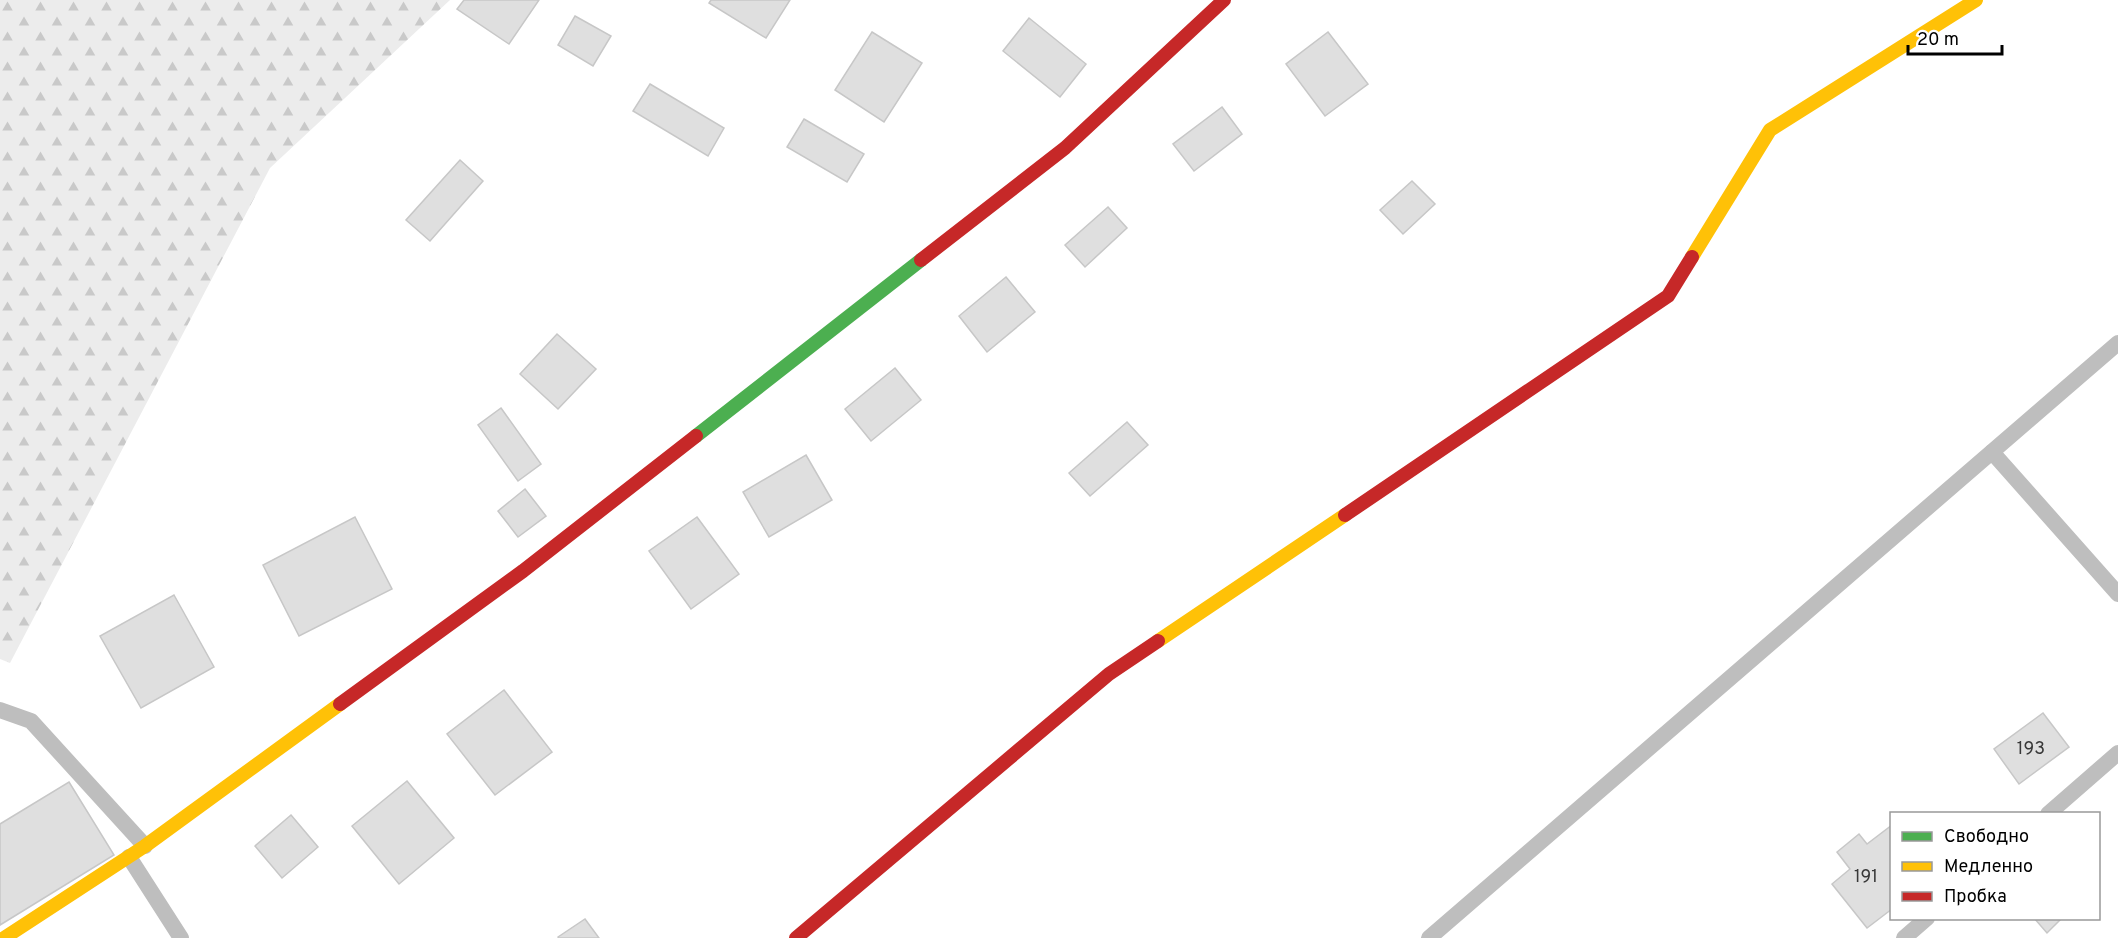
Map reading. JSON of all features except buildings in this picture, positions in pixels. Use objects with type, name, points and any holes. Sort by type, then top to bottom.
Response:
[{"type":"street","points":[[4,938],[145,846],[523,571],[1065,148],[1224,0]]},
{"type":"street","points":[[796,938],[1109,674],[1668,296],[1770,130],[1976,0]]},
{"type":"lane","points":[[1429,938],[2118,343]]},
{"type":"lane","points":[[1992,452],[2118,594]]},
{"type":"lane","points":[[0,710],[31,721],[145,846]]},
{"type":"lane","points":[[2049,812],[2118,753]]},
{"type":"lane","points":[[129,857],[181,938]]},
{"type":"lane","points":[[1904,938],[1925,920]]},
{"type":"green space","points":[[0,0],[450,0],[270,168],[10,663],[0,659]]},
{"type":"traffic: fast","points":[[696,436],[921,260]]},
{"type":"traffic: slow","points":[[1692,257],[1770,130],[1976,0]]},
{"type":"traffic: slow","points":[[1158,641],[1345,515]]},
{"type":"traffic: slow","points":[[4,938],[145,846],[340,704]]},
{"type":"traffic: jam","points":[[921,260],[1065,148],[1224,0]]},
{"type":"traffic: jam","points":[[1345,515],[1668,296],[1692,257]]},
{"type":"traffic: jam","points":[[340,704],[523,571],[696,436]]},
{"type":"traffic: jam","points":[[796,938],[1109,674],[1158,641]]}]
